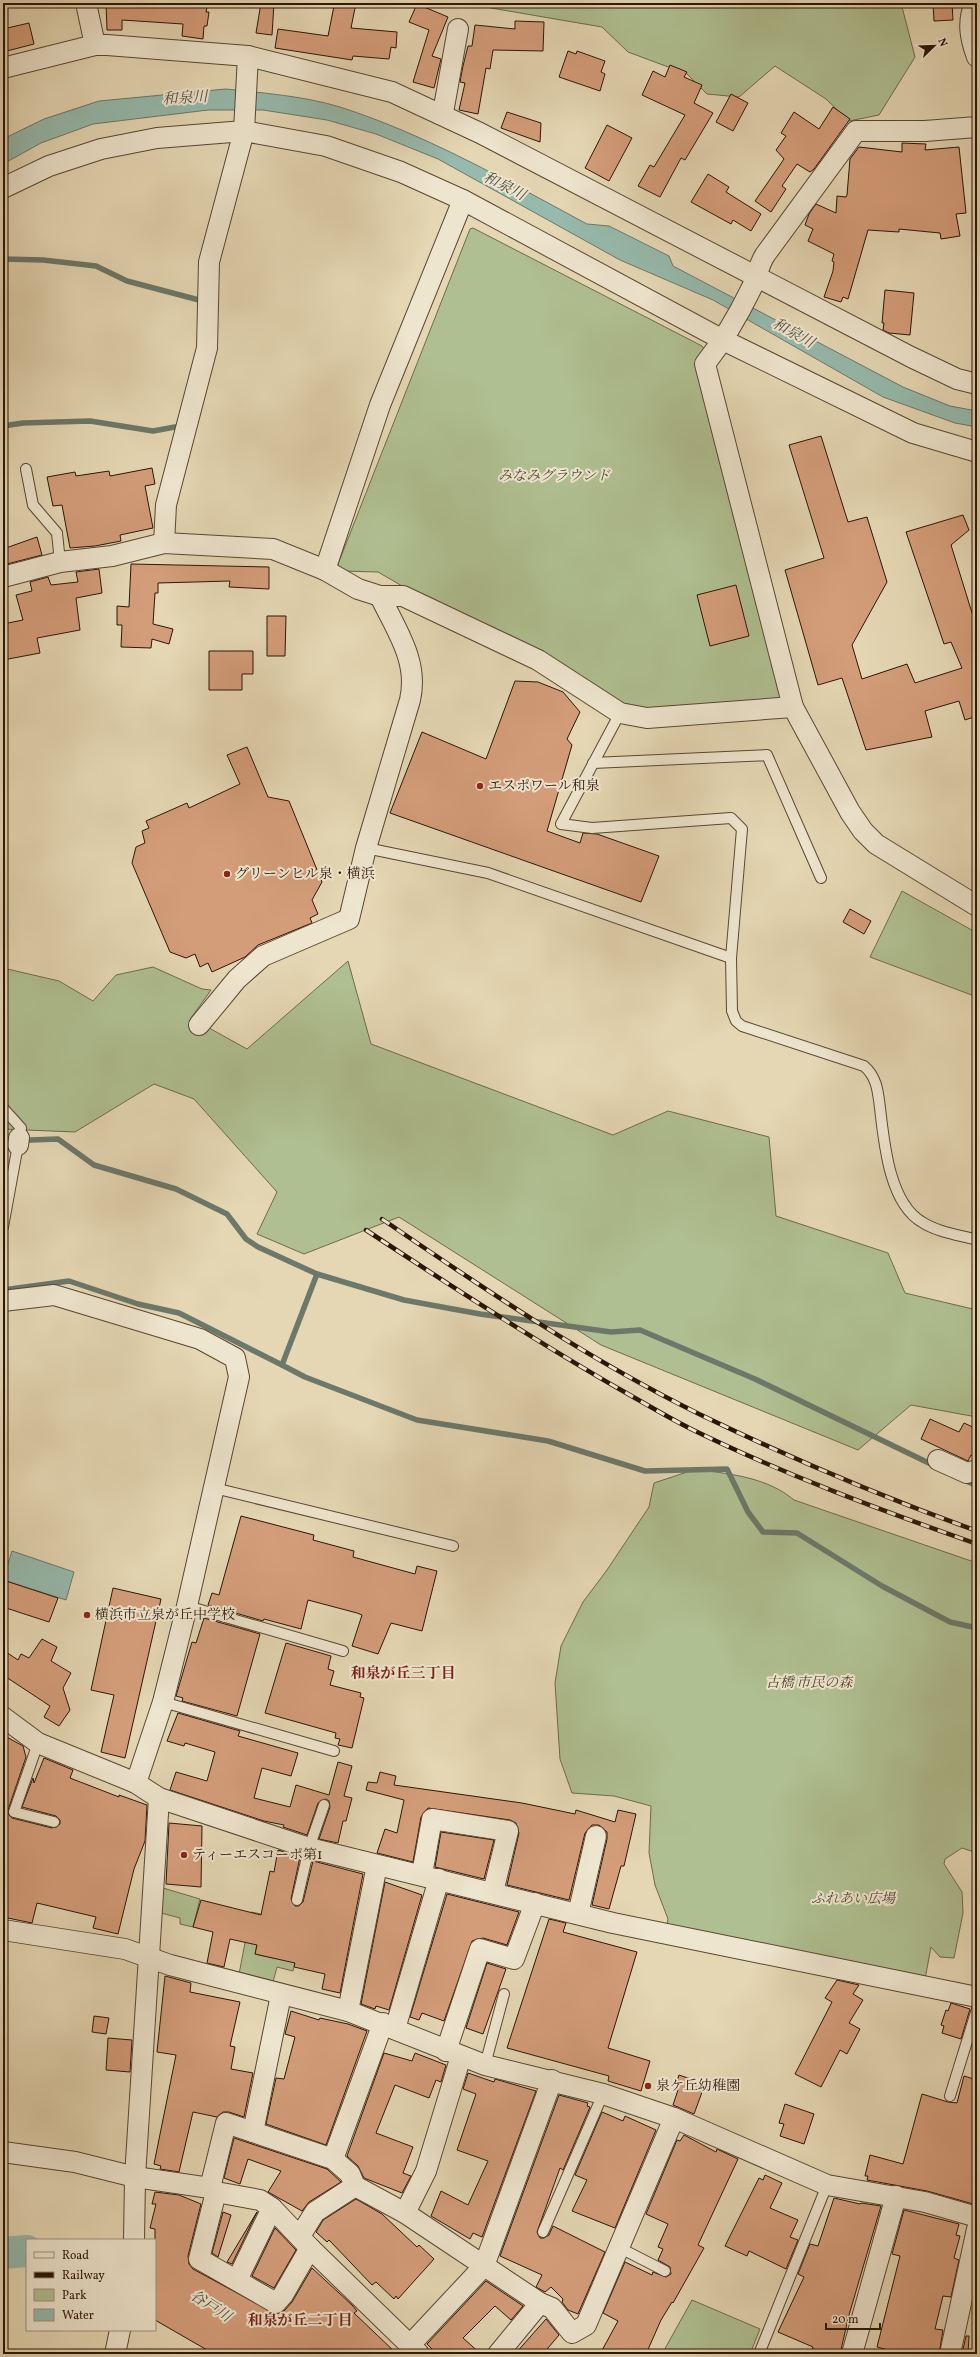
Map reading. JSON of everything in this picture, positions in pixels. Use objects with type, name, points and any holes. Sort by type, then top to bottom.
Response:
[{"type":"street","points":[[86,3],[95,45]]},
{"type":"street","points":[[975,3],[970,14],[970,35],[977,57]]},
{"type":"street","points":[[440,114],[444,107],[458,29]]},
{"type":"street","points":[[3,68],[95,45],[248,56],[392,92],[440,114],[753,282],[957,379],[977,384]]},
{"type":"street","points":[[164,543],[166,505],[207,348],[208,262],[244,127],[248,56]]},
{"type":"street","points":[[3,188],[49,166],[101,149],[157,138],[244,127],[277,136],[326,146],[401,172],[463,200],[727,334],[913,433],[977,452]]},
{"type":"street","points":[[977,127],[925,131],[856,131],[765,255],[727,334],[705,364],[793,707],[850,812],[863,831],[876,844],[977,906]]},
{"type":"street","points":[[325,570],[380,406],[463,200]]},
{"type":"street","points":[[3,577],[60,562],[112,556],[164,543],[273,549],[325,570],[358,589],[380,596],[403,596],[538,660],[620,713],[647,718],[793,707]]},
{"type":"street","points":[[199,1025],[237,979],[263,956],[349,919],[366,848],[410,700],[413,684],[413,671],[409,658],[380,596]]},
{"type":"street","points":[[3,1301],[54,1295],[200,1338],[236,1358],[240,1377],[187,1606],[163,1702],[136,1783]]},
{"type":"street","points":[[938,1460],[967,1473],[977,1470]]},
{"type":"street","points":[[3,1717],[38,1743],[136,1783],[159,1798],[309,1848],[578,1914],[977,1997]]},
{"type":"street","points":[[134,2239],[135,2176],[159,1798]]},
{"type":"street","points":[[333,2159],[389,2026],[430,1877],[432,1819],[508,1831],[493,1892]]},
{"type":"street","points":[[578,1914],[596,1836]]},
{"type":"street","points":[[348,2011],[377,1865]]},
{"type":"street","points":[[405,2213],[426,2171],[480,1949],[514,1959],[535,1904]]},
{"type":"street","points":[[3,1930],[125,1949],[170,1965],[281,1995],[348,2011],[485,2065],[552,2080],[603,2094],[674,2118],[827,2185],[925,2202],[977,2217]]},
{"type":"street","points":[[253,2132],[281,1995]]},
{"type":"street","points":[[3,2152],[75,2162],[135,2176],[260,2200],[272,2208],[415,2349],[484,2266],[552,2080]]},
{"type":"street","points":[[355,2186],[315,2212],[305,2242],[283,2295],[276,2303],[198,2259],[226,2123],[333,2159],[350,2174],[355,2186],[405,2213],[540,2303],[552,2308],[572,2332],[586,2325],[674,2118]]},
{"type":"street","points":[[852,2354],[896,2196]]},
{"type":"street","points":[[237,2280],[272,2208]]},
{"type":"street","points":[[950,2354],[977,2229]]},
{"type":"street","points":[[498,2354],[540,2303]]},
{"type":"street","points":[[115,2354],[120,2331]]},
{"type":"lane","points":[[26,470],[33,505],[57,533],[60,562]]},
{"type":"lane","points":[[620,713],[561,824],[592,828],[732,818],[742,829],[731,958],[732,1011],[738,1024],[864,1066],[870,1072],[876,1085],[884,1146],[892,1179],[905,1206],[921,1222],[977,1240]]},
{"type":"lane","points":[[593,763],[767,756],[821,878]]},
{"type":"lane","points":[[366,848],[488,872],[731,958]]},
{"type":"lane","points":[[3,1108],[21,1128],[3,1227]]},
{"type":"lane","points":[[214,1488],[452,1546]]},
{"type":"lane","points":[[187,1606],[343,1651]]},
{"type":"lane","points":[[163,1702],[334,1751]]},
{"type":"lane","points":[[38,1743],[14,1812],[54,1822]]},
{"type":"lane","points":[[297,1900],[309,1848],[324,1805]]},
{"type":"lane","points":[[485,2065],[504,1994]]},
{"type":"lane","points":[[950,2096],[977,2008]]},
{"type":"lane","points":[[543,2232],[603,2094]]},
{"type":"lane","points":[[759,2354],[827,2185]]},
{"type":"lane","points":[[620,2248],[665,2271]]},
{"type":"green space","points":[[478,3],[901,3],[915,57],[879,115],[849,121],[826,99],[775,66],[739,97],[707,94],[687,74],[628,52],[602,27],[491,8]]},
{"type":"green space","name":"みなみグラウンド","points":[[473,228],[702,346],[704,349],[698,357],[787,694],[783,702],[735,710],[630,709],[447,612],[378,572],[341,571],[338,564],[470,229]]},
{"type":"green space","points":[[902,891],[977,933],[977,997],[870,957]]},
{"type":"green space","points":[[348,961],[371,1044],[613,1135],[668,1111],[769,1137],[776,1216],[888,1253],[905,1293],[977,1310],[977,1417],[911,1405],[858,1450],[601,1345],[399,1217],[304,1254],[257,1234],[277,1192],[194,1099],[154,1084],[75,1132],[3,1129],[3,968],[59,981],[93,1001],[116,975],[153,967],[202,989],[211,990],[191,1018],[247,1049]]},
{"type":"green space","name":"古橋 市民の森","points":[[700,1470],[737,1475],[761,1482],[784,1493],[794,1500],[977,1563],[977,1853],[962,1848],[945,1859],[944,1864],[962,1892],[963,1913],[954,1958],[940,1957],[931,1947],[925,1979],[667,1925],[668,1919],[655,1885],[649,1853],[651,1806],[614,1796],[572,1793],[560,1759],[555,1683],[561,1646],[583,1602],[607,1570],[649,1507],[654,1483],[687,1472]]},
{"type":"green space","points":[[163,1888],[200,1899],[193,1927],[180,1924],[180,1918],[161,1913]]},
{"type":"green space","points":[[251,1912],[281,1918],[261,1924],[255,1954],[278,1959],[285,1930],[300,1941],[293,1971],[277,1967],[273,1982],[239,1974]]},
{"type":"green space","points":[[692,2300],[760,2329],[750,2354],[662,2354]]},
{"type":"water","name":"和泉川","points":[[226,89],[283,95],[326,103],[372,118],[404,131],[497,175],[587,224],[609,226],[669,256],[673,266],[903,387],[950,406],[977,411],[977,427],[955,423],[883,397],[713,300],[620,260],[438,159],[376,134],[327,120],[263,110],[208,110],[93,124],[41,143],[3,164],[3,139],[44,119],[99,101]]},
{"type":"water","points":[[12,1551],[74,1572],[66,1600],[3,1580]]},
{"type":"building","points":[[106,3],[208,3],[206,12],[209,12],[207,26],[204,26],[203,39],[182,36],[183,24],[122,20],[122,30],[107,30]]},
{"type":"building","points":[[261,3],[274,3],[272,35],[256,33]]},
{"type":"building","points":[[337,3],[356,3],[351,28],[397,32],[396,48],[391,47],[389,59],[353,56],[352,60],[275,48],[278,29],[328,36],[334,6],[337,7]]},
{"type":"building","points":[[933,3],[952,3],[953,20],[934,21]]},
{"type":"building","points":[[417,4],[448,17],[432,56],[441,59],[434,88],[413,82],[429,30],[409,22]]},
{"type":"building","points":[[515,21],[544,22],[543,51],[493,50],[490,69],[486,68],[478,114],[459,110],[465,83],[460,82],[463,66],[468,46],[472,46],[475,25],[515,29]]},
{"type":"building","points":[[29,23],[34,44],[3,52],[3,29]]},
{"type":"building","points":[[568,51],[576,54],[577,51],[605,61],[601,72],[605,74],[600,91],[559,77]]},
{"type":"building","points":[[670,65],[687,72],[684,77],[702,85],[694,103],[713,113],[685,160],[681,158],[660,197],[638,186],[650,165],[654,167],[685,115],[642,95],[653,71],[665,77]]},
{"type":"building","points":[[731,94],[748,103],[733,131],[716,122]]},
{"type":"building","points":[[833,107],[850,119],[814,169],[810,172],[797,164],[782,186],[786,189],[771,212],[755,201],[784,159],[776,150],[786,136],[781,133],[794,112],[819,129]]},
{"type":"building","points":[[507,112],[541,123],[540,142],[501,128]]},
{"type":"building","points":[[607,125],[632,138],[609,181],[585,168]]},
{"type":"building","points":[[902,143],[926,144],[925,150],[959,147],[966,213],[956,214],[960,236],[941,239],[940,233],[899,229],[899,232],[868,230],[848,299],[843,297],[841,302],[824,297],[833,271],[834,262],[832,261],[834,254],[808,241],[813,229],[805,225],[809,214],[816,204],[836,213],[837,196],[846,197],[847,195],[850,159],[859,147],[902,152]]},
{"type":"building","points":[[708,174],[729,187],[726,192],[761,214],[751,231],[733,220],[731,224],[691,202]]},
{"type":"building","points":[[885,290],[914,293],[910,335],[889,333],[883,330],[884,323],[882,323]]},
{"type":"building","points":[[821,436],[848,522],[867,517],[887,582],[852,645],[862,679],[907,664],[915,683],[962,668],[951,642],[944,644],[906,532],[963,515],[969,530],[951,545],[977,629],[977,716],[965,720],[959,701],[925,711],[932,737],[866,750],[842,678],[818,685],[785,570],[824,558],[789,445]]},
{"type":"building","points":[[152,468],[155,484],[145,486],[153,528],[120,535],[121,541],[95,546],[70,548],[62,505],[53,506],[47,477],[75,472],[76,476],[109,471],[110,476]]},
{"type":"building","points":[[37,537],[42,555],[3,565],[3,549]]},
{"type":"building","points":[[131,564],[269,567],[269,589],[229,587],[230,581],[158,583],[158,593],[155,593],[153,624],[173,629],[169,644],[152,639],[151,648],[121,647],[122,625],[117,625],[117,606],[129,607]]},
{"type":"building","points":[[99,569],[102,593],[76,598],[80,630],[37,638],[40,653],[3,660],[3,624],[23,620],[16,595],[32,591],[30,582],[48,577],[51,585],[78,582],[76,572]]},
{"type":"building","points":[[736,585],[749,636],[710,646],[697,595]]},
{"type":"building","points":[[267,616],[286,616],[285,656],[267,656]]},
{"type":"building","points":[[209,651],[253,651],[253,674],[242,674],[242,690],[209,690]]},
{"type":"building","name":"エスポワール和泉","points":[[515,681],[538,682],[563,692],[580,712],[567,739],[572,745],[547,831],[580,843],[583,833],[597,834],[659,856],[641,902],[390,813],[422,732],[486,759]]},
{"type":"building","name":"グリーンヒル泉・横浜","points":[[247,747],[268,797],[289,801],[322,882],[312,900],[318,914],[310,918],[312,923],[258,945],[245,957],[212,972],[208,963],[200,967],[195,954],[186,958],[170,952],[132,863],[136,847],[145,843],[142,831],[149,828],[146,821],[187,803],[189,808],[240,784],[227,755]]},
{"type":"building","points":[[850,909],[871,921],[864,934],[843,922]]},
{"type":"building","points":[[930,1419],[959,1432],[964,1423],[977,1429],[977,1457],[971,1455],[968,1461],[921,1439]]},
{"type":"building","points":[[241,1516],[314,1535],[313,1540],[354,1551],[353,1557],[415,1574],[417,1566],[437,1571],[422,1631],[391,1623],[378,1654],[352,1646],[362,1615],[357,1613],[308,1600],[301,1629],[264,1619],[263,1621],[208,1605],[212,1593],[219,1595]]},
{"type":"building","points":[[3,1580],[58,1598],[49,1622],[3,1607]]},
{"type":"building","points":[[113,1588],[161,1599],[125,1758],[101,1752],[114,1695],[91,1690]]},
{"type":"building","points":[[204,1618],[260,1634],[237,1716],[182,1701],[183,1698],[176,1696],[192,1642],[196,1643]]},
{"type":"building","points":[[42,1639],[57,1647],[51,1661],[71,1673],[63,1688],[70,1710],[59,1726],[44,1717],[50,1706],[3,1675],[3,1650],[18,1660],[21,1654],[29,1658]]},
{"type":"building","points":[[286,1643],[331,1656],[328,1669],[334,1671],[330,1685],[361,1693],[360,1697],[364,1698],[352,1748],[338,1745],[340,1739],[335,1738],[336,1733],[265,1713]]},
{"type":"building","points":[[178,1713],[240,1731],[238,1736],[298,1753],[291,1776],[262,1768],[254,1798],[290,1807],[296,1785],[329,1795],[338,1762],[352,1766],[344,1796],[352,1798],[346,1821],[343,1821],[338,1843],[319,1839],[330,1807],[329,1801],[326,1799],[318,1803],[307,1835],[283,1827],[284,1825],[264,1821],[170,1790],[176,1772],[207,1781],[215,1752],[185,1743],[184,1746],[167,1741]]},
{"type":"building","points":[[3,1735],[23,1746],[26,1757],[8,1810],[8,1814],[12,1818],[52,1828],[60,1824],[60,1820],[56,1816],[22,1807],[33,1778],[34,1783],[44,1758],[73,1770],[70,1778],[119,1797],[119,1795],[147,1805],[145,1841],[134,1869],[118,1934],[93,1928],[96,1917],[37,1903],[32,1923],[3,1917]]},
{"type":"building","points":[[380,1772],[396,1776],[394,1785],[522,1803],[575,1814],[576,1810],[615,1822],[618,1810],[636,1814],[624,1866],[621,1866],[609,1909],[592,1905],[607,1839],[607,1832],[599,1825],[592,1825],[585,1833],[569,1900],[507,1885],[519,1833],[516,1823],[510,1820],[428,1808],[421,1817],[413,1862],[377,1853],[385,1829],[397,1833],[404,1800],[366,1790],[368,1782],[377,1783]]},
{"type":"building","name":"ティーエスコーポ第1","points":[[169,1823],[202,1826],[201,1887],[166,1884]]},
{"type":"building","points":[[441,1832],[494,1840],[484,1879],[435,1867]]},
{"type":"building","points":[[278,1850],[300,1857],[291,1899],[295,1906],[299,1906],[303,1902],[313,1861],[363,1874],[340,1993],[322,1989],[325,1974],[294,1967],[295,1963],[255,1954],[257,1945],[230,1939],[224,1967],[207,1963],[213,1932],[193,1927],[201,1900],[261,1915],[270,1871],[274,1872]]},
{"type":"building","points":[[385,1882],[422,1895],[389,2010],[376,2006],[375,2009],[361,2004]]},
{"type":"building","points":[[447,1894],[519,1912],[507,1945],[483,1938],[472,1941],[444,2021],[422,2013],[419,2020],[410,2017]]},
{"type":"building","points":[[549,1919],[566,1923],[563,1932],[637,1952],[608,2048],[650,2061],[641,2091],[608,2081],[609,2076],[507,2048]]},
{"type":"building","points":[[487,1963],[506,1969],[483,2034],[466,2028]]},
{"type":"building","points":[[165,1976],[191,1983],[190,1992],[240,2002],[230,2046],[235,2047],[231,2069],[253,2073],[244,2117],[229,2112],[223,2112],[217,2117],[193,2112],[179,2172],[160,2169],[161,2166],[154,2164],[176,2055],[157,2052]]},
{"type":"building","points":[[837,1980],[859,1985],[853,1994],[863,2000],[849,2023],[860,2029],[847,2054],[840,2050],[821,2087],[795,2074],[832,2002],[825,1998]]},
{"type":"building","points":[[951,2003],[970,2009],[961,2039],[942,2033],[944,2026],[941,2025],[946,2010],[948,2011]]},
{"type":"building","points":[[291,2011],[319,2020],[320,2018],[348,2024],[367,2031],[326,2145],[266,2124],[276,2078],[284,2079],[295,2037],[285,2034]]},
{"type":"building","points":[[94,2016],[109,2018],[106,2034],[92,2032]]},
{"type":"building","points":[[108,2038],[132,2040],[130,2072],[106,2070]]},
{"type":"building","points":[[384,2053],[412,2061],[415,2053],[446,2065],[441,2082],[436,2080],[429,2098],[395,2085],[376,2133],[413,2147],[403,2173],[411,2176],[402,2193],[364,2178],[358,2166],[347,2156]]},
{"type":"building","points":[[468,2073],[494,2082],[495,2079],[536,2091],[482,2237],[473,2233],[470,2239],[431,2216],[441,2191],[468,2205],[488,2161],[457,2150],[476,2094],[463,2089]]},
{"type":"building","points":[[679,2075],[705,2084],[694,2114],[673,2105],[678,2090],[674,2089]]},
{"type":"building","points":[[964,2076],[977,2080],[977,2205],[927,2191],[867,2180],[868,2176],[865,2176],[870,2155],[903,2164],[922,2094],[948,2102],[957,2103]]},
{"type":"building","points":[[559,2095],[588,2103],[587,2106],[590,2107],[563,2170],[560,2168],[537,2232],[540,2238],[544,2238],[549,2235],[553,2226],[605,2252],[578,2314],[568,2310],[562,2302],[563,2299],[551,2287],[545,2292],[536,2287],[542,2275],[500,2256]]},
{"type":"building","points":[[785,2104],[814,2114],[804,2144],[780,2136],[784,2124],[779,2123]]},
{"type":"building","points":[[602,2112],[623,2121],[625,2116],[656,2130],[615,2228],[572,2211],[587,2180],[575,2175]]},
{"type":"building","points":[[684,2135],[716,2152],[717,2149],[738,2159],[698,2245],[704,2248],[673,2303],[672,2302],[661,2320],[646,2354],[600,2354],[618,2321],[603,2313],[625,2262],[652,2275],[653,2272],[666,2277],[671,2274],[670,2267],[658,2260],[663,2249],[658,2247],[668,2224],[646,2214],[677,2140],[680,2141]]},
{"type":"building","points":[[234,2138],[327,2169],[341,2182],[309,2202],[302,2211],[268,2192],[281,2171],[248,2159],[240,2184],[224,2178]]},
{"type":"building","points":[[765,2175],[782,2183],[770,2208],[798,2220],[790,2237],[798,2240],[786,2269],[749,2251],[747,2256],[725,2246],[759,2178],[763,2180]]},
{"type":"building","points":[[155,2192],[179,2195],[201,2204],[188,2256],[189,2264],[193,2269],[276,2314],[284,2311],[292,2302],[312,2268],[352,2305],[357,2311],[354,2313],[397,2354],[214,2354],[156,2321],[156,2239],[155,2229],[150,2228],[156,2204],[152,2204]]},
{"type":"building","points":[[834,2198],[860,2204],[881,2206],[849,2315],[840,2354],[811,2354],[813,2347],[778,2332],[804,2277],[798,2274],[810,2244],[818,2246]]},
{"type":"building","points":[[356,2199],[382,2214],[417,2247],[419,2245],[434,2259],[398,2299],[396,2296],[394,2299],[376,2282],[372,2285],[329,2240],[327,2242],[316,2232],[323,2220]]},
{"type":"building","points":[[904,2210],[959,2224],[956,2235],[960,2236],[954,2258],[959,2260],[951,2297],[943,2296],[935,2329],[943,2330],[939,2354],[903,2354],[877,2347],[900,2256],[892,2254]]},
{"type":"building","points":[[223,2212],[231,2215],[218,2257],[212,2253]]},
{"type":"building","points":[[257,2212],[232,2264],[227,2262]]},
{"type":"building","points":[[275,2228],[296,2250],[274,2288],[252,2276]]},
{"type":"building","points":[[486,2281],[523,2306],[511,2320],[495,2306],[463,2338],[481,2354],[437,2354],[427,2344]]},
{"type":"building","points":[[546,2319],[559,2335],[543,2354],[515,2354]]},
{"type":"building","points":[[966,2336],[969,2336],[968,2354],[962,2354]]},
{"type":"waterway","points":[[3,259],[43,260],[96,266],[127,281],[199,300]]},
{"type":"waterway","points":[[3,426],[23,423],[90,421],[153,431],[175,427]]},
{"type":"waterway","points":[[3,1141],[58,1139],[94,1165],[176,1189],[227,1214],[246,1239],[258,1247],[317,1274],[282,1365],[305,1377],[417,1420],[548,1441],[645,1471],[727,1469],[748,1512],[763,1532],[797,1533],[882,1586],[950,1622],[977,1628]]},
{"type":"waterway","points":[[317,1274],[404,1300],[480,1314],[611,1332],[640,1330],[755,1379],[935,1466]]},
{"type":"waterway","points":[[3,1290],[69,1281],[138,1304],[179,1313],[282,1365]]},
{"type":"waterway","points":[[964,1480],[973,1484],[977,1483]]},
{"type":"waterway","name":"谷戸川","points":[[3,2253],[26,2251]]},
{"type":"railway","points":[[382,1219],[537,1322],[577,1347],[658,1393],[767,1446],[871,1491],[977,1531]]},
{"type":"railway","points":[[366,1230],[524,1332],[588,1371],[682,1424],[796,1476],[868,1505],[977,1544]]},
{"type":"place","name":"エスポワール和泉","points":[[480,786]]},
{"type":"place","name":"グリーンヒル泉・横浜","points":[[227,874]]},
{"type":"place","name":"横浜市立泉が丘中学校","points":[[87,1615]]},
{"type":"place","name":"ティーエスコーポ第1","points":[[184,1855]]},
{"type":"place","name":"泉ケ丘幼稚園","points":[[648,2086]]},
{"type":"district","name":"和泉が丘三丁目","points":[[403,1674]]},
{"type":"district","name":"和泉が丘二丁目","points":[[300,2321]]},
{"type":"park label","name":"ふれあい広場","points":[[853,1899]]}]
